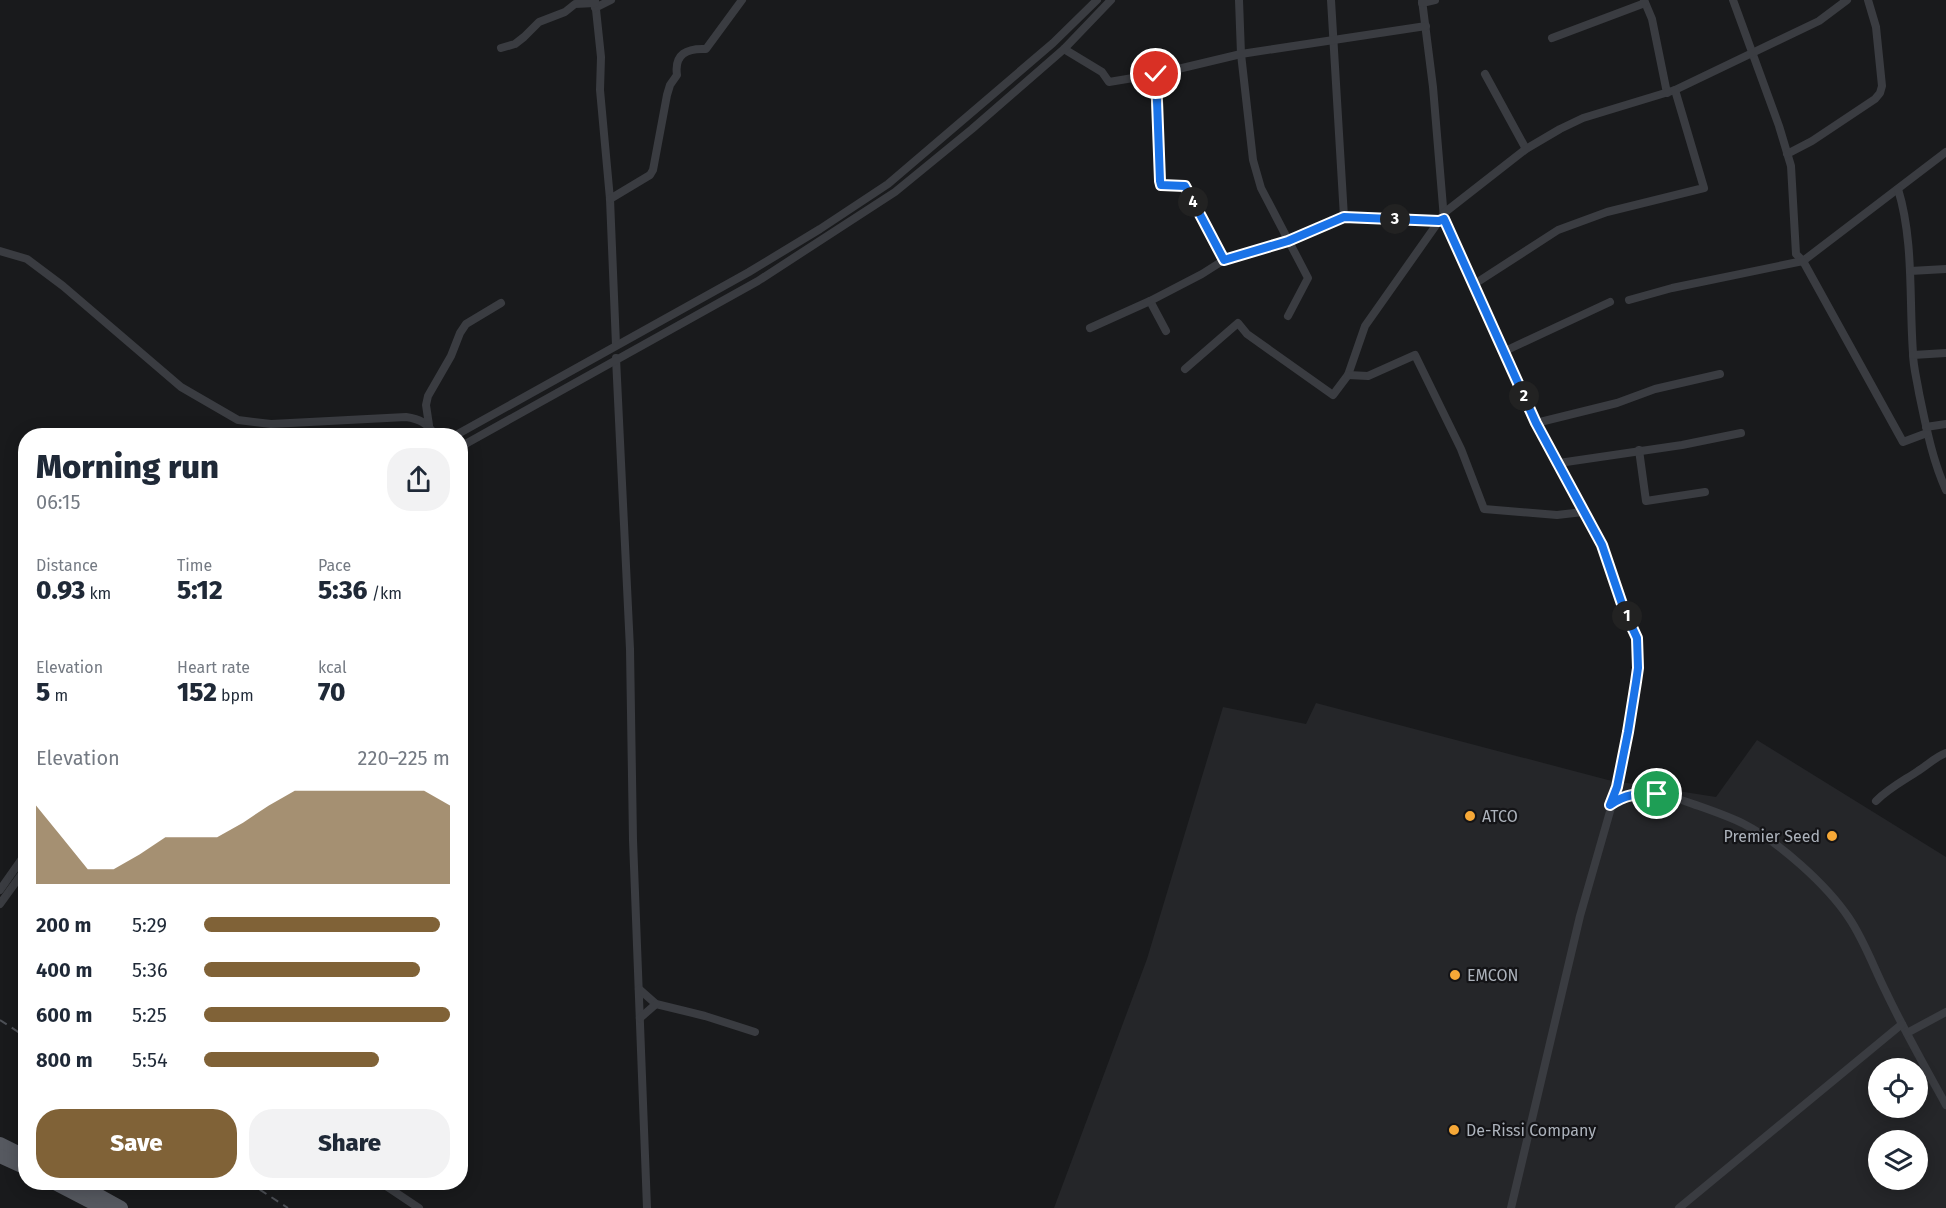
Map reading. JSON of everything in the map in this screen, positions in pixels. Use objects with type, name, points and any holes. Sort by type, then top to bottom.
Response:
[{"type":"main road","points":[[0,1144],[18,1153]]},
{"type":"main road","points":[[0,1156],[18,1164]]},
{"type":"main road","points":[[67,1190],[96,1206]]},
{"type":"main road","points":[[88,1190],[121,1208]]},
{"type":"street","points":[[501,48],[515,44],[539,22],[565,12],[575,4],[595,4],[611,0]]},
{"type":"street","points":[[610,199],[650,175],[653,170],[670,85],[677,75],[676,65],[681,55],[695,49],[706,49],[742,0]]},
{"type":"street","points":[[468,428],[749,272],[888,184],[1053,43],[1097,0]]},
{"type":"street","points":[[468,443],[758,280],[895,192],[972,129],[1064,48],[1111,0]]},
{"type":"street","points":[[1239,0],[1241,54],[1253,160],[1261,188],[1308,278],[1288,316]]},
{"type":"street","points":[[1331,0],[1344,217]]},
{"type":"street","points":[[1435,0],[1422,1],[1442,218],[1505,351],[1536,423],[1602,545],[1624,610],[1637,638],[1638,668],[1617,787],[1580,916],[1511,1208]]},
{"type":"street","points":[[1733,0],[1779,126],[1791,166],[1796,254],[1803,261],[1903,442],[1926,430],[1946,424]]},
{"type":"street","points":[[1185,369],[1238,323],[1247,334],[1333,395],[1348,375],[1365,326],[1442,218],[1526,149],[1583,118],[1671,92],[1753,54],[1819,21],[1847,0]]},
{"type":"street","points":[[1787,154],[1812,141],[1875,99],[1880,93],[1882,86],[1876,27],[1868,0]]},
{"type":"street","points":[[1473,285],[1558,230],[1607,212],[1704,188],[1671,92],[1652,19],[1644,2],[1552,38]]},
{"type":"street","points":[[595,4],[601,57],[600,90],[610,199],[616,345]]},
{"type":"street","points":[[1064,48],[1102,72],[1109,82],[1156,74],[1241,54],[1426,26]]},
{"type":"street","points":[[1156,74],[1161,185],[1185,186],[1224,260]]},
{"type":"street","points":[[1485,74],[1526,149]]},
{"type":"street","points":[[1629,300],[1694,283],[1803,261],[1946,152]]},
{"type":"street","points":[[1898,189],[1903,205],[1910,271],[1913,355],[1926,430],[1946,490]]},
{"type":"street","points":[[1090,328],[1150,301],[1224,260],[1288,241],[1344,217],[1442,218]]},
{"type":"street","points":[[0,251],[27,259],[63,286],[174,381],[238,420],[271,424],[406,417],[418,419],[429,425]]},
{"type":"street","points":[[1910,271],[1946,270]]},
{"type":"street","points":[[1150,301],[1166,331]]},
{"type":"street","points":[[1505,351],[1610,302]]},
{"type":"street","points":[[431,428],[426,405],[452,356],[460,333],[466,324],[501,303]]},
{"type":"street","points":[[1913,355],[1946,353]]},
{"type":"street","points":[[1348,375],[1368,376],[1415,355],[1461,448],[1484,509],[1557,515],[1583,512]]},
{"type":"street","points":[[616,358],[630,650],[633,840],[647,1208]]},
{"type":"street","points":[[1536,423],[1617,403],[1655,389],[1720,374]]},
{"type":"street","points":[[480,421],[485,433]]},
{"type":"street","points":[[1559,463],[1682,445],[1741,433]]},
{"type":"street","points":[[1639,450],[1646,501],[1705,492]]},
{"type":"street","points":[[1876,801],[1897,783],[1920,770],[1936,757],[1946,753]]},
{"type":"street","points":[[1610,805],[1620,797],[1641,793],[1657,794],[1718,812],[1746,825],[1771,842],[1818,881],[1850,919],[1902,1024],[1946,1105]]},
{"type":"street","points":[[0,890],[18,864]]},
{"type":"street","points":[[0,904],[18,879]]},
{"type":"street","points":[[639,989],[656,1004],[755,1032]]},
{"type":"street","points":[[640,1018],[656,1004]]},
{"type":"street","points":[[1907,1033],[1946,1012]]},
{"type":"street","points":[[1679,1208],[1902,1024]]},
{"type":"street","points":[[392,1190],[419,1208]]},
{"type":"shaded area","points":[[1316,703],[1608,780],[1716,797],[1757,740],[1946,857],[1946,1208],[1054,1208],[1147,959],[1223,707],[1306,724]]},
{"type":"railway","points":[[0,1020],[18,1032]]},
{"type":"railway","points":[[260,1190],[288,1208]]},
{"type":"place","name":"ATCO","points":[[1470,816]]},
{"type":"place","name":"Premier Seed","points":[[1832,836]]},
{"type":"place","name":"EMCON","points":[[1455,975]]},
{"type":"place","name":"De-Rissi Company","points":[[1454,1130]]},
{"type":"route","points":[[1156,74],[1161,185],[1185,186],[1224,260],[1288,241],[1344,217],[1439,221],[1444,219],[1536,423],[1602,545],[1624,610],[1637,638],[1638,668],[1628,732],[1617,787],[1610,805],[1620,797],[1641,793],[1657,794]]}]
